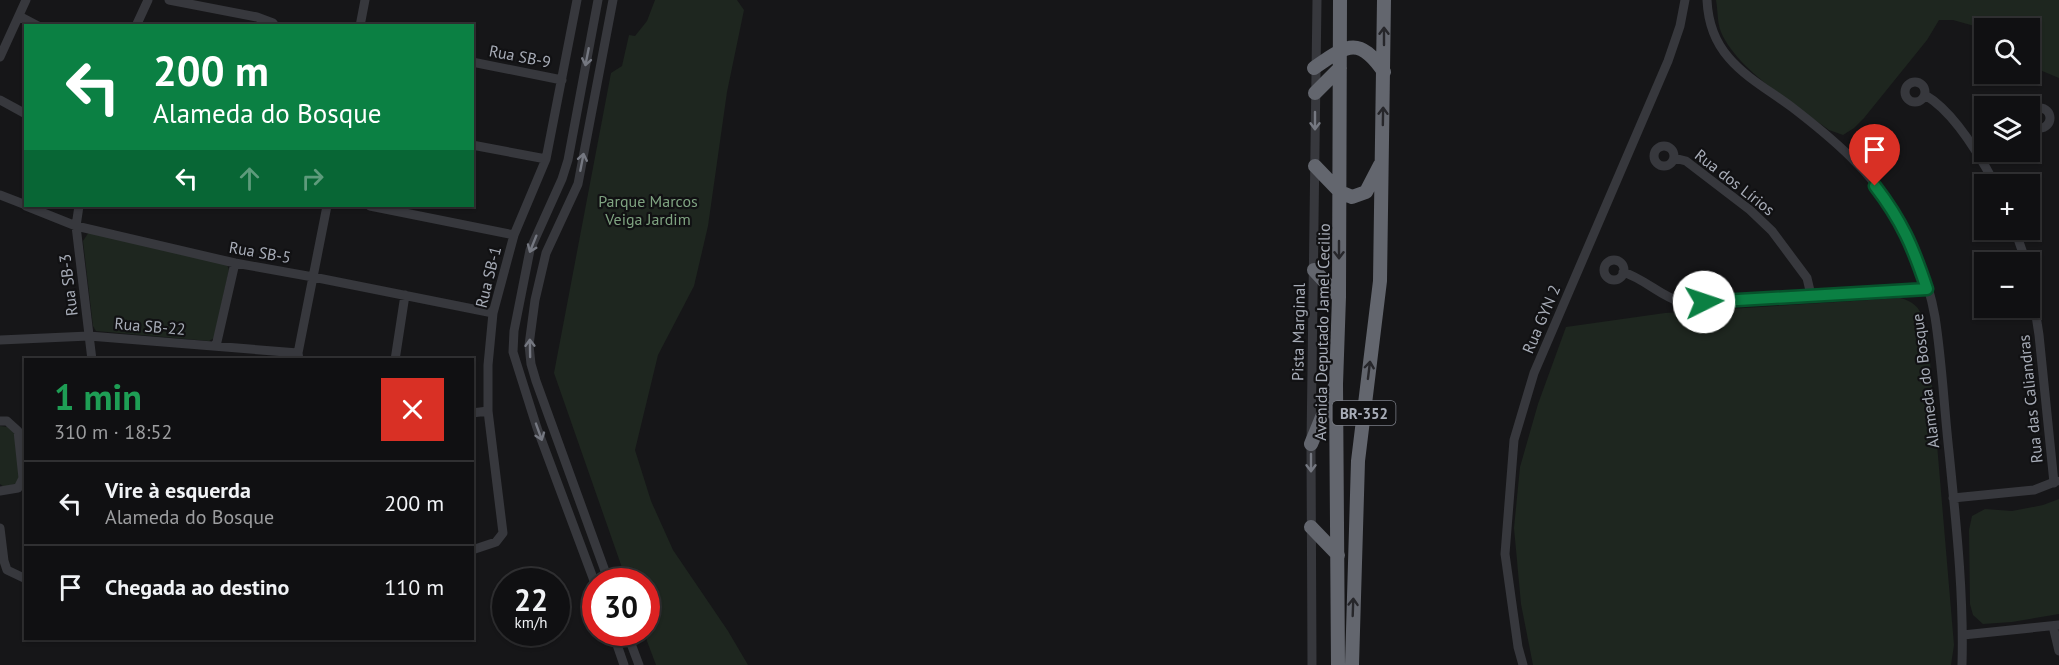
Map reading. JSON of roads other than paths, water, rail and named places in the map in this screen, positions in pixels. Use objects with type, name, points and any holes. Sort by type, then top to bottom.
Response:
[{"type":"highway","name":"Avenida Deputado Jamel Cecilio","points":[[1338,665],[1336,384],[1339,297],[1340,0]]},
{"type":"highway","name":"BR-352","points":[[1352,665],[1358,461],[1380,281],[1384,0]]},
{"type":"highway","points":[[1314,68],[1340,50],[1352,48],[1367,51],[1384,72]]},
{"type":"highway","points":[[1315,93],[1340,68]]},
{"type":"highway","points":[[1315,166],[1340,192],[1352,197],[1366,192],[1382,161]]},
{"type":"highway","points":[[1314,270],[1339,297]]},
{"type":"highway","points":[[1311,444],[1336,384]]},
{"type":"highway","points":[[1311,527],[1338,555]]},
{"type":"street","points":[[0,57],[26,0]]},
{"type":"street","points":[[137,24],[148,0]]},
{"type":"street","points":[[170,0],[257,17],[274,24]]},
{"type":"street","points":[[360,24],[365,0]]},
{"type":"street","name":"Rua SB-1","points":[[474,549],[496,542],[503,533],[488,411],[488,365],[493,313],[514,235],[546,159],[577,0]]},
{"type":"street","points":[[589,568],[537,428],[513,352],[514,331],[530,250],[562,179],[568,160],[598,0]]},
{"type":"street","points":[[604,568],[536,381],[531,364],[530,345],[533,311],[546,253],[578,184],[613,0]]},
{"type":"street","name":"Pista Marginal","points":[[1312,665],[1311,444],[1314,68],[1317,0]]},
{"type":"street","name":"Rua GYN 2","points":[[1523,665],[1518,647],[1505,554],[1514,440],[1534,373],[1668,61],[1680,26],[1684,0]]},
{"type":"street","name":"Alameda do Bosque","points":[[1707,0],[1708,18],[1714,36],[1729,58],[1832,140],[1865,172],[1896,213],[1914,250],[1934,315],[1953,498],[1963,635],[1962,665]]},
{"type":"street","points":[[19,16],[34,24]]},
{"type":"street","name":"Rua SB-9","points":[[474,62],[562,80]]},
{"type":"street","points":[[1925,95],[1936,101],[1960,130],[1989,174]]},
{"type":"street","points":[[0,100],[24,113]]},
{"type":"street","points":[[2050,118],[2059,123]]},
{"type":"street","points":[[474,144],[546,159]]},
{"type":"street","name":"Rua dos Lírios","points":[[1674,158],[1686,161],[1750,210],[1772,231],[1807,278],[1811,295]]},
{"type":"street","name":"Rua SB-5","points":[[0,195],[24,205]]},
{"type":"street","name":"Rua SB-5","points":[[28,207],[76,226],[235,264],[493,313]]},
{"type":"street","name":"Rua SB-3","points":[[79,207],[76,226],[93,358]]},
{"type":"street","points":[[298,357],[327,207]]},
{"type":"street","points":[[375,207],[514,235]]},
{"type":"street","points":[[216,346],[235,264]]},
{"type":"street","points":[[1623,272],[1636,276],[1668,298],[1683,303],[1927,289]]},
{"type":"street","points":[[395,358],[405,296]]},
{"type":"street","name":"Rua das Caliandras","points":[[2036,318],[2056,481]]},
{"type":"street","name":"Rua SB-22","points":[[0,340],[89,336],[216,346],[298,357]]},
{"type":"street","points":[[474,413],[488,411]]},
{"type":"street","points":[[0,421],[7,421],[18,430],[23,478],[18,488],[0,491]]},
{"type":"street","points":[[1953,498],[2034,490],[2056,481]]},
{"type":"street","points":[[573,523],[587,520]]},
{"type":"street","points":[[0,528],[4,561],[8,570],[24,578]]},
{"type":"street","points":[[1963,635],[2056,626],[2059,651]]},
{"type":"street","points":[[617,646],[624,665]]},
{"type":"street","points":[[632,646],[639,665]]},
{"type":"park label","name":"Parque Marcos Veiga Jardim","points":[[648,210]]}]
